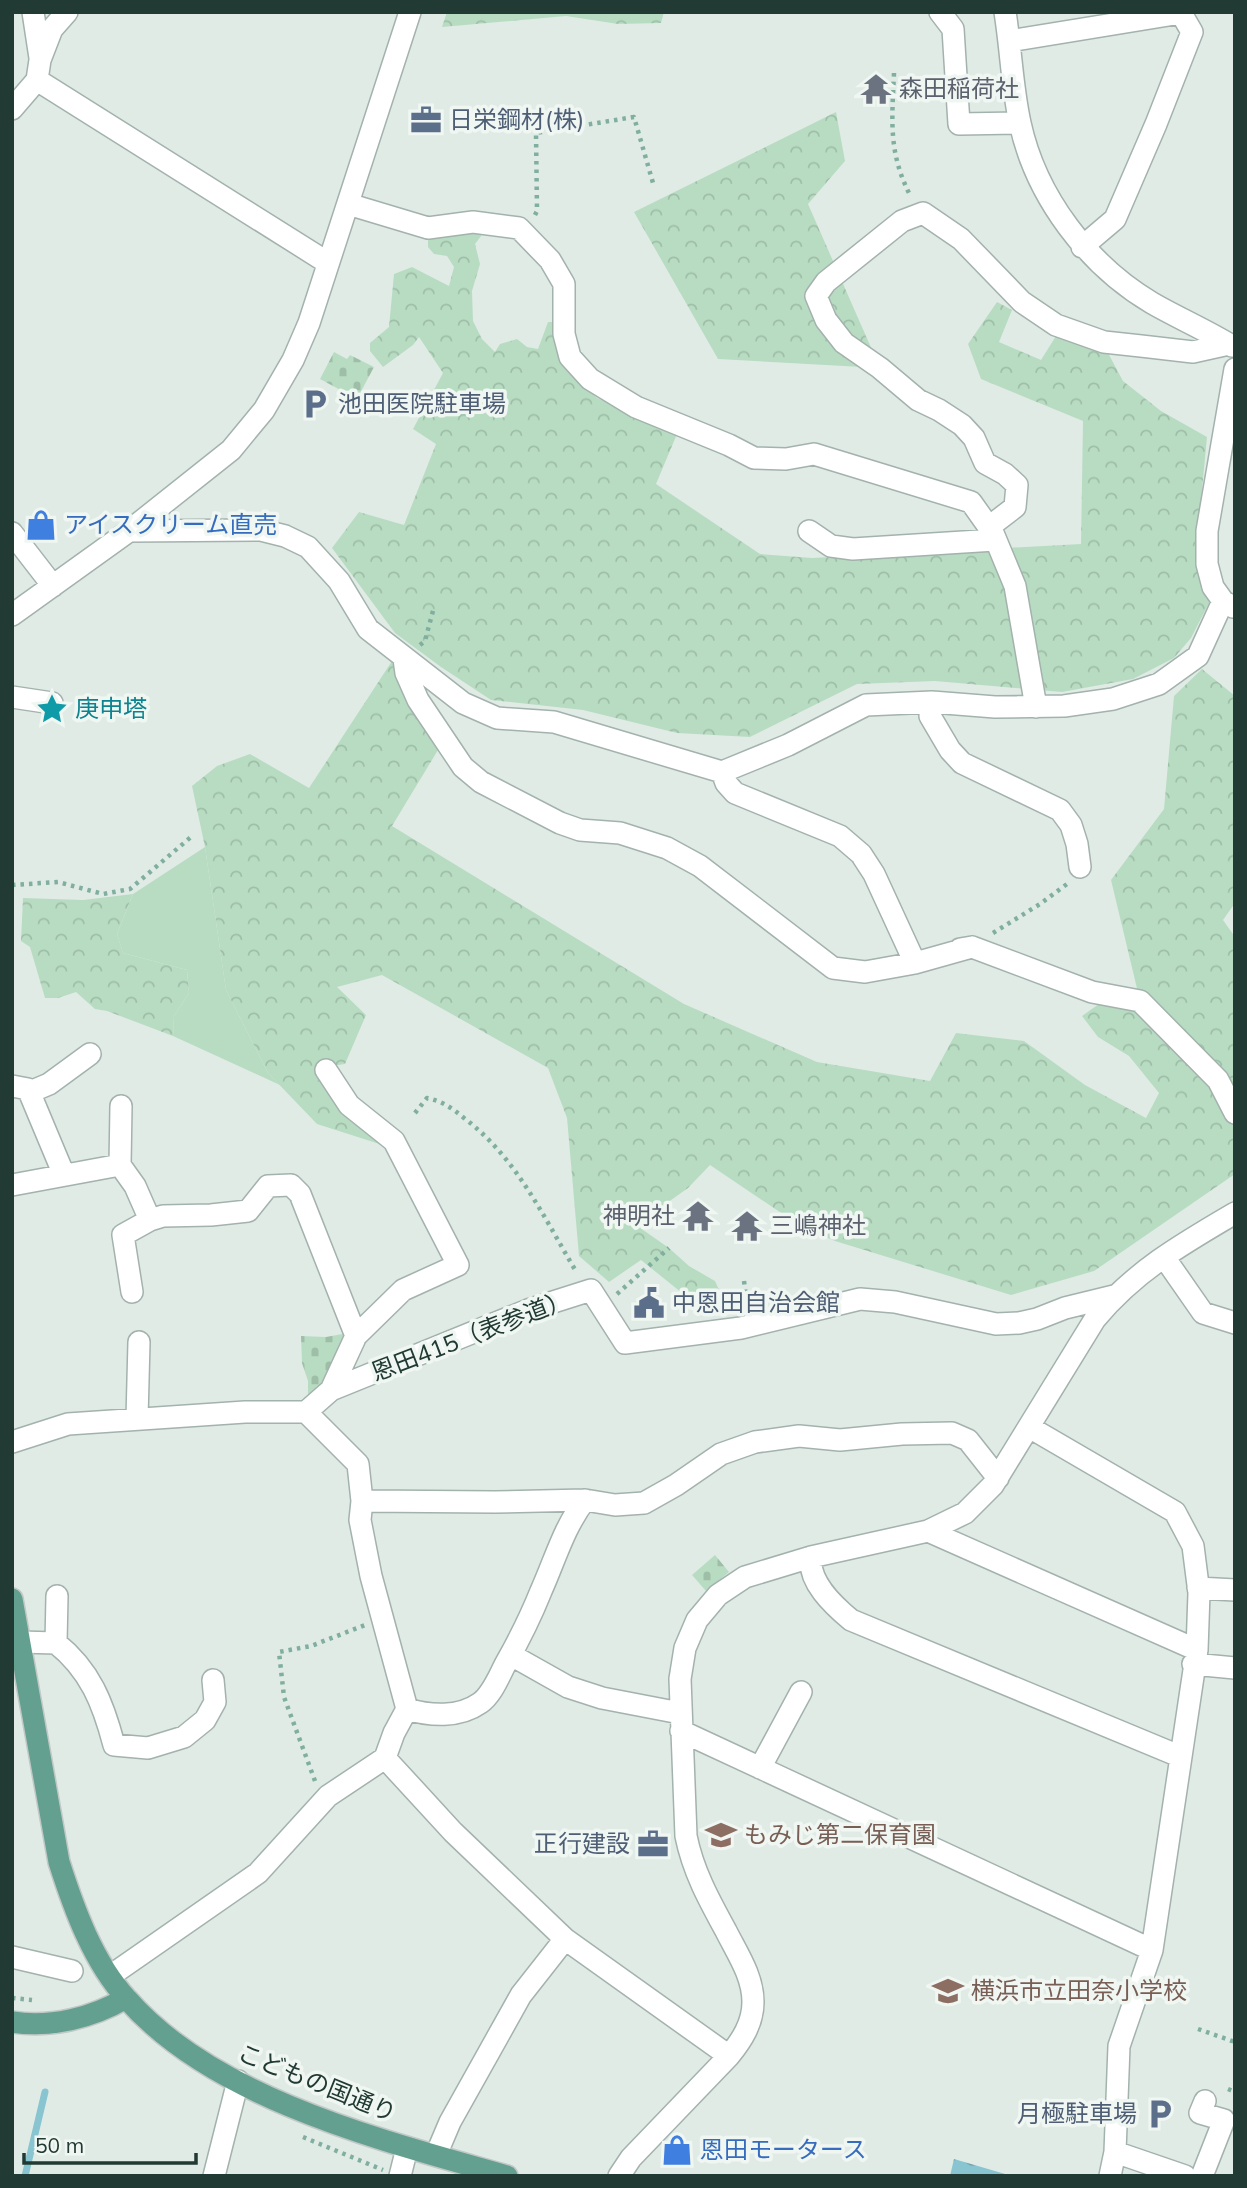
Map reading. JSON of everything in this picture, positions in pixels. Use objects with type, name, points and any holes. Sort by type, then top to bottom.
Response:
[{"type":"main road","name":"こどもの国通り","points":[[12,1600],[59,1862],[82,1923],[110,1976],[126,1998],[156,2028],[185,2050],[238,2081],[287,2104],[407,2148],[507,2176]]},
{"type":"main road","points":[[12,2022],[39,2024],[72,2020],[102,2011],[126,1998]]},
{"type":"street","points":[[33,12],[39,70]]},
{"type":"street","points":[[12,109],[39,70],[52,29],[67,12]]},
{"type":"street","points":[[12,615],[129,531],[230,450],[264,410],[293,360],[309,323],[410,12]]},
{"type":"street","points":[[940,12],[953,29],[959,124],[1020,123]]},
{"type":"street","points":[[1005,12],[1020,123],[1035,171],[1082,247],[1150,302],[1232,346]]},
{"type":"street","points":[[1009,41],[1181,13],[1192,32],[1115,219],[1082,247]]},
{"type":"street","points":[[39,70],[328,263]]},
{"type":"street","points":[[348,204],[428,228],[473,222],[519,228],[550,260],[564,284],[564,334],[570,357],[590,379],[636,407],[754,458],[786,459],[814,454],[971,502],[992,533],[1015,586],[1036,707]]},
{"type":"street","points":[[809,531],[831,546],[853,549],[992,533],[1015,507],[1017,485],[1005,474],[985,463],[974,438],[962,425],[918,400],[880,368],[844,343],[826,320],[816,296],[826,282],[902,221],[923,213],[961,239],[1021,302],[1056,325],[1104,342],[1193,352],[1232,346]]},
{"type":"street","points":[[129,531],[261,530],[285,536],[308,547],[339,581],[368,629],[463,703],[497,718],[554,722],[722,772],[788,745],[866,705],[932,702],[1036,707],[1113,699],[1159,684],[1198,656],[1229,605],[1213,587],[1207,564],[1207,531],[1235,369]]},
{"type":"street","points":[[12,533],[53,586]]},
{"type":"street","points":[[404,659],[406,673],[418,700],[463,767],[481,782],[560,823],[580,830],[620,833],[667,848],[700,866],[833,968],[866,972],[915,963],[972,947],[1092,992],[1140,1001],[1218,1080],[1235,1112]]},
{"type":"street","points":[[12,697],[52,703]]},
{"type":"street","points":[[932,702],[930,716],[950,750],[962,763],[1059,810],[1071,825],[1080,867]]},
{"type":"street","points":[[722,772],[726,783],[736,793],[840,836],[861,854],[874,874],[915,963]]},
{"type":"street","points":[[64,1175],[21,1089],[49,1084],[90,1054]]},
{"type":"street","points":[[12,1442],[68,1424],[245,1412],[306,1412],[331,1390],[356,1336],[403,1290],[458,1265],[394,1141],[349,1105],[326,1070]]},
{"type":"street","points":[[121,1106],[120,1165],[135,1186],[150,1220]]},
{"type":"street","points":[[12,1185],[120,1165]]},
{"type":"street","points":[[132,1292],[122,1235],[163,1216],[248,1211],[268,1186],[291,1185],[300,1194],[356,1336]]},
{"type":"street","points":[[619,2176],[631,2158],[729,2056],[741,2041],[751,2018],[751,1984],[691,1858],[685,1817],[680,1679],[685,1648],[697,1620],[718,1595],[745,1577],[810,1563],[928,1531],[965,1513],[998,1478],[1095,1319],[1114,1296],[1150,1265],[1235,1213]]},
{"type":"street","points":[[1164,1257],[1203,1313],[1235,1322]]},
{"type":"street","name":"恩田415（表参道）","points":[[331,1390],[527,1310],[597,1298],[625,1343],[750,1326],[860,1299],[895,1302],[996,1324],[1019,1323],[1114,1296]]},
{"type":"street","points":[[137,1418],[139,1342]]},
{"type":"street","points":[[110,1976],[258,1873],[323,1802],[385,1758],[407,1709],[371,1576],[360,1520],[362,1501],[358,1464],[306,1412]]},
{"type":"street","points":[[1028,1427],[1175,1512],[1193,1546],[1198,1588],[1195,1657],[1152,1950],[1119,2046],[1115,2152],[1110,2176]]},
{"type":"street","points":[[362,1501],[585,1500],[615,1505],[643,1503],[676,1485],[721,1454],[755,1442],[799,1436],[840,1440],[951,1433],[968,1440],[998,1478]]},
{"type":"street","points":[[407,1709],[426,1715],[457,1713],[480,1703],[495,1685],[511,1655],[541,1593],[572,1517],[585,1500]]},
{"type":"street","points":[[928,1531],[1195,1657],[1235,1668]]},
{"type":"street","points":[[810,1563],[830,1602],[851,1620],[1179,1756]]},
{"type":"street","points":[[1198,1588],[1235,1590]]},
{"type":"street","points":[[56,1643],[57,1596]]},
{"type":"street","points":[[20,1642],[56,1643],[76,1658],[108,1720],[114,1745],[148,1748],[184,1737],[205,1720],[215,1702],[213,1680]]},
{"type":"street","points":[[511,1655],[568,1687],[681,1722],[760,1768],[1152,1950]]},
{"type":"street","points":[[760,1768],[801,1692]]},
{"type":"street","points":[[385,1758],[453,1832],[565,1939],[729,2056]]},
{"type":"street","points":[[436,2155],[450,2122],[521,1995],[565,1939]]},
{"type":"street","points":[[12,1957],[72,1970]]},
{"type":"street","points":[[214,2176],[238,2081]]},
{"type":"street","points":[[1202,2176],[1224,2120],[1200,2113],[1205,2101]]},
{"type":"street","points":[[400,2176],[407,2148]]},
{"type":"street","points":[[1115,2152],[1185,2176]]},
{"type":"path","points":[[894,73],[893,140],[897,168],[909,195],[923,213]]},
{"type":"path","points":[[519,228],[532,221],[537,211],[536,133],[634,117],[653,183]]},
{"type":"path","points":[[404,659],[425,641],[435,607]]},
{"type":"path","points":[[12,885],[58,882],[103,894],[131,889],[191,836]]},
{"type":"path","points":[[972,947],[1040,904],[1070,881],[1080,867]]},
{"type":"path","points":[[415,1113],[427,1098],[444,1102],[483,1132],[522,1177],[577,1273],[597,1298],[669,1248]]},
{"type":"path","points":[[323,1802],[284,1697],[279,1652],[310,1646],[382,1619]]},
{"type":"path","points":[[12,1997],[39,2000]]},
{"type":"path","points":[[1198,2029],[1235,2042]]},
{"type":"path","points":[[1228,2089],[1235,2092]]},
{"type":"green space","points":[[447,12],[664,12],[661,23],[618,24],[566,16],[442,27]]},
{"type":"green space","points":[[836,112],[845,161],[808,204],[880,368],[718,359],[634,212]]},
{"type":"green space","points":[[478,228],[484,232],[475,244],[480,264],[472,291],[473,321],[482,339],[495,352],[500,344],[517,339],[527,347],[538,349],[548,322],[557,322],[563,364],[597,398],[677,434],[656,484],[760,554],[812,558],[1081,544],[1083,421],[981,379],[968,344],[997,302],[1012,310],[999,342],[1041,360],[1056,336],[1107,351],[1123,381],[1161,411],[1207,437],[1195,564],[1210,601],[1191,638],[1174,658],[1133,679],[1062,692],[935,681],[857,684],[750,737],[677,733],[583,710],[491,700],[395,633],[332,548],[359,512],[404,525],[436,444],[413,429],[443,373],[419,337],[413,345],[383,367],[370,351],[370,343],[389,327],[394,274],[412,267],[449,286],[454,267],[447,256],[434,254],[428,247],[428,234]]},
{"type":"green space","points":[[334,352],[347,359],[350,355],[374,367],[357,399],[320,379]]},
{"type":"green space","points":[[394,658],[438,750],[392,826],[684,1004],[817,1062],[930,1081],[956,1033],[1024,1041],[1085,1085],[1146,1118],[1159,1093],[1129,1056],[1098,1037],[1082,1016],[1106,999],[1140,1001],[1111,880],[1164,809],[1174,696],[1202,669],[1235,696],[1235,903],[1223,920],[1235,937],[1235,1174],[1094,1271],[1011,1295],[835,1241],[802,1227],[710,1165],[688,1188],[636,1225],[689,1266],[715,1281],[721,1294],[697,1305],[641,1260],[609,1282],[579,1256],[567,1118],[548,1068],[382,975],[337,987],[366,1015],[345,1064],[319,1068],[392,1148],[317,1124],[268,1073],[226,990],[205,847],[192,786],[217,766],[250,754],[309,788]]},
{"type":"green space","points":[[205,847],[226,990],[268,1073],[280,1085],[173,1036],[174,1016],[189,993],[187,970],[123,953],[117,934],[133,894]]},
{"type":"green space","points":[[133,894],[117,934],[123,953],[187,970],[189,993],[174,1016],[173,1036],[95,1009],[76,992],[58,998],[45,998],[30,947],[21,941],[23,898],[83,900]]},
{"type":"green space","points":[[353,1332],[327,1381],[308,1399],[301,1336],[326,1337]]},
{"type":"green space","points":[[715,1555],[729,1572],[706,1591],[692,1575]]},
{"type":"water","points":[[954,2159],[1012,2176],[950,2176]]},
{"type":"waterway","points":[[25,2176],[45,2092]]},
{"type":"place","name":"森田稲荷社","points":[[876,89]]},
{"type":"place","name":"日栄鋼材(株)","points":[[426,120]]},
{"type":"place","name":"池田医院駐車場","points":[[315,404]]},
{"type":"place","name":"アイスクリーム直売","points":[[41,525]]},
{"type":"place","name":"庚申塔","points":[[52,709]]},
{"type":"place","name":"神明社","points":[[698,1216]]},
{"type":"place","name":"三嶋神社","points":[[747,1226]]},
{"type":"place","name":"中恩田自治会館","points":[[649,1303]]},
{"type":"place","name":"もみじ第二保育園","points":[[721,1835]]},
{"type":"place","name":"正行建設","points":[[653,1844]]},
{"type":"place","name":"横浜市立田奈小学校","points":[[948,1991]]},
{"type":"place","name":"月極駐車場","points":[[1160,2114]]},
{"type":"place","name":"恩田モータース","points":[[677,2150]]}]
